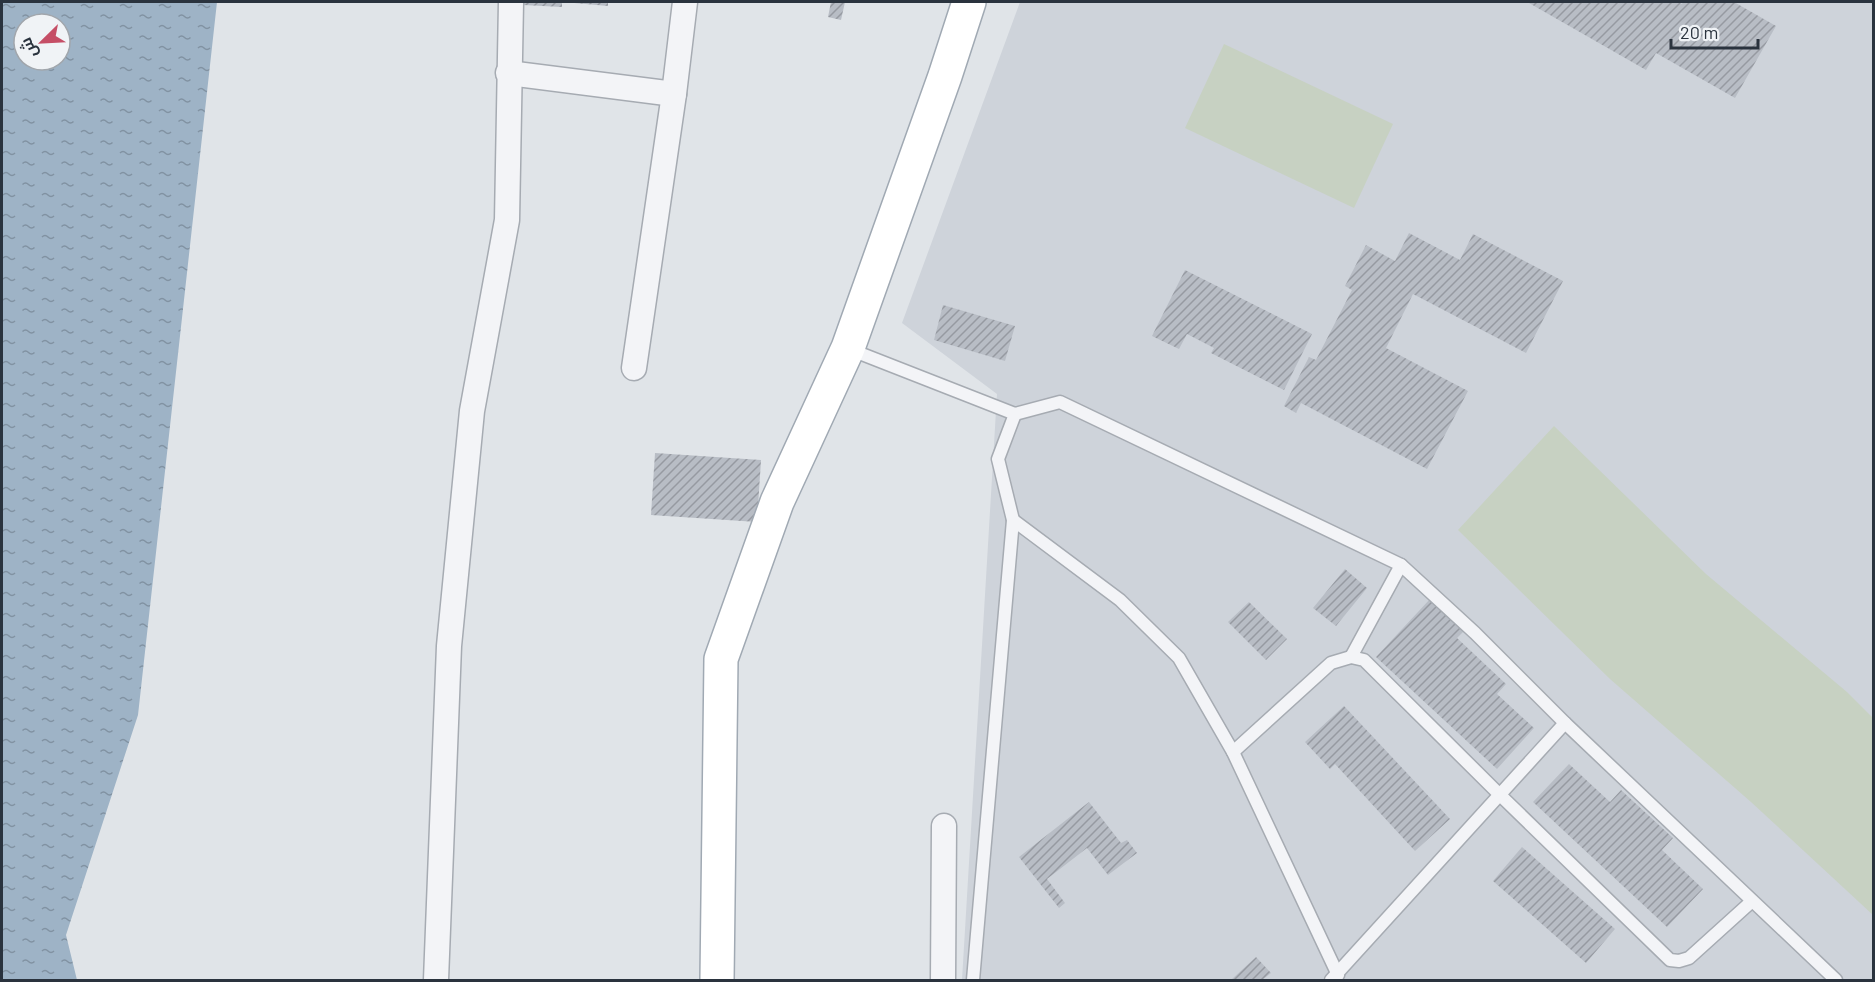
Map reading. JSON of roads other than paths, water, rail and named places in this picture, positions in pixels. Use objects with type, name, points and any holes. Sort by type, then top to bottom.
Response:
[{"type":"main road","points":[[717,981],[721,659],[777,502],[848,348],[969,2]]},
{"type":"street","points":[[435,981],[439,931],[449,646],[472,411],[507,220],[511,2]]},
{"type":"street","points":[[634,368],[674,94],[685,2]]},
{"type":"street","points":[[508,73],[674,94]]},
{"type":"street","points":[[943,981],[944,826]]},
{"type":"lane","points":[[848,348],[1015,414],[1059,402],[1401,565],[1475,633],[1565,723],[1836,981]]},
{"type":"lane","points":[[973,981],[1013,520],[998,459],[1015,414]]},
{"type":"lane","points":[[1013,520],[1120,600],[1179,658],[1233,752],[1334,978],[1565,723]]},
{"type":"lane","points":[[1351,657],[1401,565]]},
{"type":"lane","points":[[1233,752],[1331,663],[1351,657],[1364,660],[1670,960],[1679,961],[1689,958],[1751,902]]},
{"type":"water","points":[[2,2],[217,2],[138,715],[66,935],[77,980],[2,980]]}]
